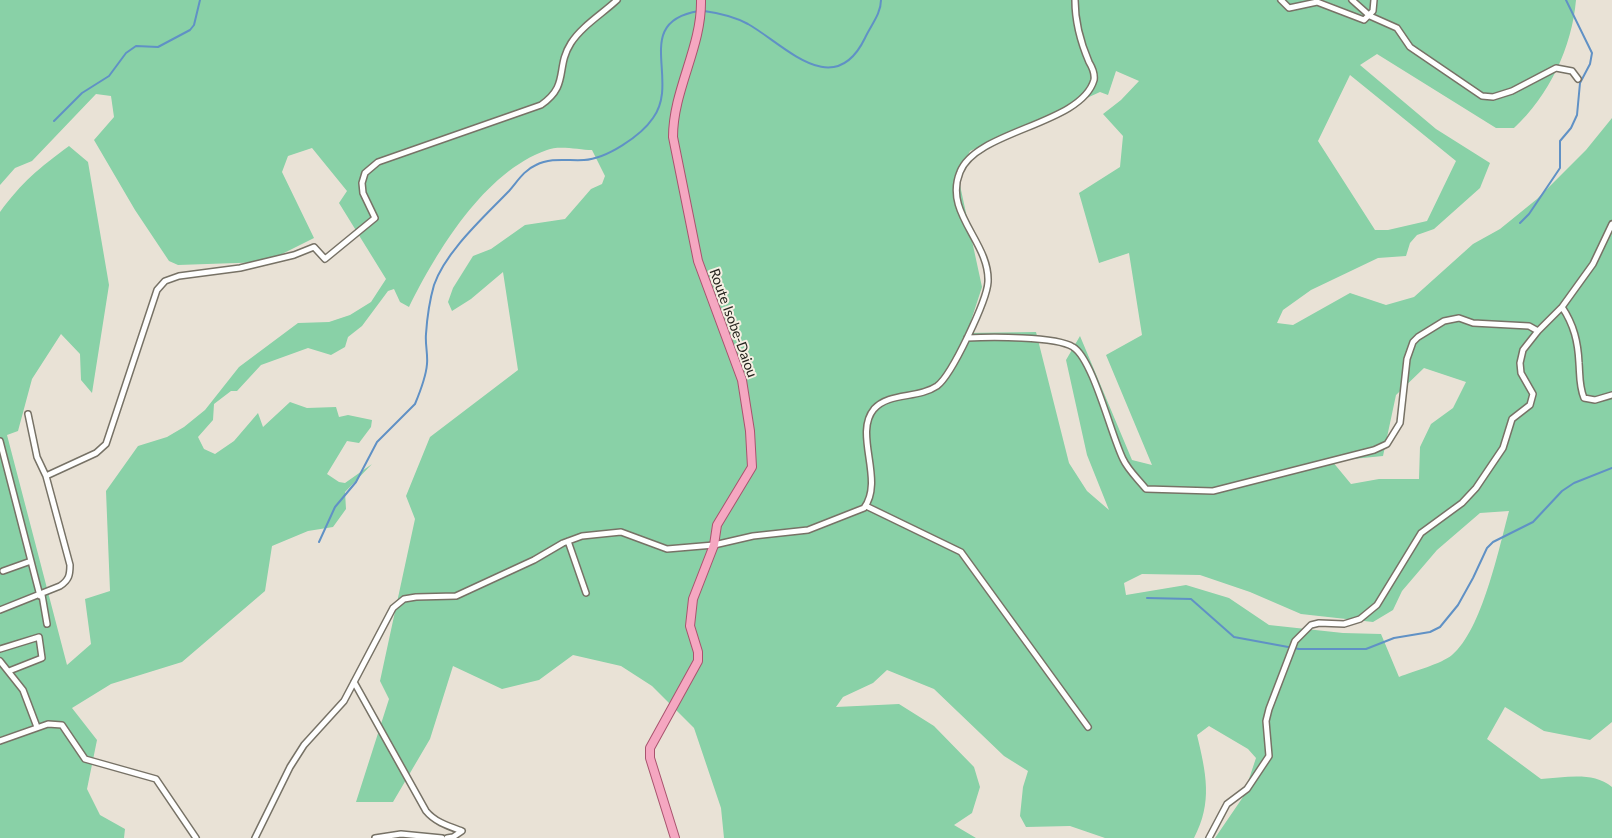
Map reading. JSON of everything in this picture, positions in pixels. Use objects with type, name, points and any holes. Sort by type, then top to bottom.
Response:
[{"type":"main road","name":"Route Isobe-Daiou","points":[[675,838],[650,758],[650,748],[656,733],[698,661],[698,652],[690,626],[693,599],[714,545],[717,525],[752,467],[750,431],[742,380],[698,261],[673,137],[674,117],[701,7]]},
{"type":"street","points":[[46,476],[96,453],[106,444],[157,290],[165,281],[180,276],[240,268],[294,255],[314,247],[325,259],[375,218],[363,193],[362,183],[365,173],[370,168],[378,162],[421,146],[541,105],[556,92],[561,81],[565,58],[573,40],[617,0]]},
{"type":"street","points":[[255,838],[290,766],[304,745],[344,700],[393,608],[404,600],[456,596],[534,560],[568,541],[582,536],[621,532],[667,549],[714,545],[753,536],[808,530],[866,506],[872,490],[867,424],[873,410],[888,400],[918,393],[937,386],[967,338],[985,298],[988,280],[984,260],[965,223],[955,194],[960,171],[964,163],[977,152],[1016,131],[1061,112],[1079,100],[1088,90],[1094,76],[1079,39],[1075,0]]},
{"type":"street","points":[[1281,0],[1289,8],[1317,2],[1364,20],[1370,16],[1374,0]]},
{"type":"street","points":[[1352,0],[1370,16],[1397,28],[1410,48],[1482,96],[1493,97],[1512,91],[1556,68],[1572,71],[1578,79]]},
{"type":"street","points":[[1209,838],[1227,804],[1247,789],[1269,756],[1266,720],[1268,709],[1295,642],[1311,625],[1352,622],[1360,619],[1377,605],[1421,533],[1462,503],[1476,488],[1503,448],[1512,419],[1530,406],[1533,394],[1521,373],[1520,363],[1523,350],[1538,331],[1562,308],[1593,264],[1612,224]]},
{"type":"street","points":[[1562,308],[1575,333],[1579,379],[1584,398],[1595,400],[1612,395]]},
{"type":"street","points":[[967,338],[994,337],[1051,342],[1072,346],[1078,350],[1088,368],[1124,461],[1146,489],[1213,491],[1374,450],[1387,444],[1400,423],[1407,359],[1413,342],[1444,321],[1459,318],[1473,323],[1529,326],[1538,331]]},
{"type":"street","points":[[0,610],[41,595],[66,582],[70,575],[70,565],[46,476],[37,457],[28,414]]},
{"type":"street","points":[[0,441],[47,624]]},
{"type":"street","points":[[866,506],[961,552],[1088,727]]},
{"type":"street","points":[[568,541],[586,593]]},
{"type":"street","points":[[2,571],[31,560]]},
{"type":"street","points":[[0,650],[39,637],[42,658],[9,670]]},
{"type":"street","points":[[0,661],[23,690],[37,727]]},
{"type":"street","points":[[354,682],[431,817],[445,825],[462,831],[453,837],[447,838]]},
{"type":"street","points":[[0,741],[48,724],[62,725],[85,759],[156,779],[196,838]]},
{"type":"street","points":[[376,838],[401,834],[442,838]]},
{"type":"green space","points":[[0,0],[1576,0],[1570,35],[1557,70],[1538,101],[1514,128],[1496,128],[1377,54],[1360,65],[1436,129],[1490,163],[1480,188],[1434,229],[1417,235],[1410,243],[1406,256],[1378,258],[1311,290],[1283,310],[1277,323],[1293,325],[1350,293],[1386,305],[1414,297],[1473,244],[1500,229],[1537,199],[1586,150],[1612,118],[1612,722],[1590,740],[1544,731],[1505,707],[1487,739],[1541,779],[1587,777],[1604,782],[1612,787],[1612,838],[1215,838],[1243,797],[1256,758],[1248,749],[1209,726],[1197,735],[1205,775],[1206,800],[1200,825],[1194,838],[1105,838],[1070,826],[1026,827],[1020,816],[1023,787],[1028,771],[1004,756],[934,689],[887,670],[873,683],[843,697],[836,707],[899,704],[934,726],[974,767],[980,787],[972,813],[954,825],[976,838],[724,838],[721,808],[694,728],[652,686],[621,666],[573,655],[539,680],[502,689],[453,666],[430,739],[393,802],[356,802],[389,699],[380,681],[415,519],[406,496],[430,437],[518,370],[503,272],[471,299],[452,311],[448,302],[453,288],[473,256],[491,249],[525,225],[565,219],[591,189],[602,184],[605,176],[592,150],[563,148],[547,150],[524,161],[503,176],[483,195],[448,239],[409,307],[400,302],[394,289],[388,291],[362,326],[348,337],[345,347],[331,355],[308,348],[261,365],[237,391],[231,391],[214,404],[213,420],[198,437],[204,449],[215,454],[234,441],[258,413],[263,427],[290,402],[307,408],[336,407],[339,417],[348,415],[372,420],[371,427],[359,443],[347,441],[327,474],[339,482],[345,483],[372,464],[345,492],[346,509],[333,527],[308,531],[272,546],[265,591],[182,662],[111,684],[72,708],[97,740],[87,789],[100,815],[125,829],[124,838],[0,838],[0,212],[32,176],[69,146],[88,162],[109,285],[92,393],[81,380],[80,354],[61,334],[32,379],[18,431],[7,435],[67,665],[91,644],[85,599],[110,591],[106,491],[138,446],[167,437],[184,427],[205,410],[239,367],[298,323],[329,322],[350,315],[371,302],[386,279],[339,203],[347,191],[312,148],[288,156],[282,172],[314,238],[266,262],[178,265],[169,261],[135,210],[94,140],[114,117],[111,96],[96,94],[32,161],[15,168],[0,185]],"holes":[[[1116,71],[1139,81],[1121,100],[1103,114],[1123,136],[1120,167],[1079,193],[1099,263],[1129,253],[1142,335],[1106,355],[1152,465],[1132,460],[1080,336],[1066,360],[1087,455],[1109,510],[1087,491],[1069,463],[1036,332],[967,333],[982,287],[958,176],[970,151],[1100,92],[1108,95]],[[1350,75],[1456,161],[1427,221],[1388,230],[1375,230],[1318,141]],[[1424,368],[1466,382],[1453,408],[1431,424],[1420,447],[1419,479],[1379,479],[1351,484],[1332,461],[1383,456],[1396,395]],[[1509,511],[1488,588],[1472,627],[1463,643],[1452,655],[1399,677],[1381,634],[1343,633],[1269,625],[1229,598],[1186,585],[1126,595],[1124,583],[1142,574],[1200,575],[1250,592],[1301,614],[1373,622],[1393,610],[1402,591],[1437,550],[1480,513]]]},
{"type":"waterway","points":[[54,121],[82,93],[109,76],[126,53],[136,46],[158,47],[190,30],[194,25],[200,0]]},
{"type":"waterway","points":[[704,11],[727,16],[748,24],[793,55],[809,63],[824,67],[839,66],[853,57],[875,19],[881,5],[881,0]]},
{"type":"waterway","points":[[1520,223],[1529,214],[1560,168],[1560,141],[1571,128],[1577,115],[1580,83],[1590,64],[1592,53],[1566,0]]},
{"type":"waterway","points":[[319,542],[335,507],[356,482],[377,442],[415,404],[426,369],[426,334],[431,296],[440,272],[456,247],[524,173],[532,167],[548,161],[593,159],[612,151],[640,132],[653,118],[660,103],[662,40],[667,27],[679,17],[699,11]]},
{"type":"waterway","points":[[1147,598],[1191,599],[1234,637],[1299,649],[1366,649],[1394,638],[1430,632],[1440,627],[1458,605],[1487,548],[1493,542],[1533,522],[1562,491],[1574,483],[1612,468]]}]
